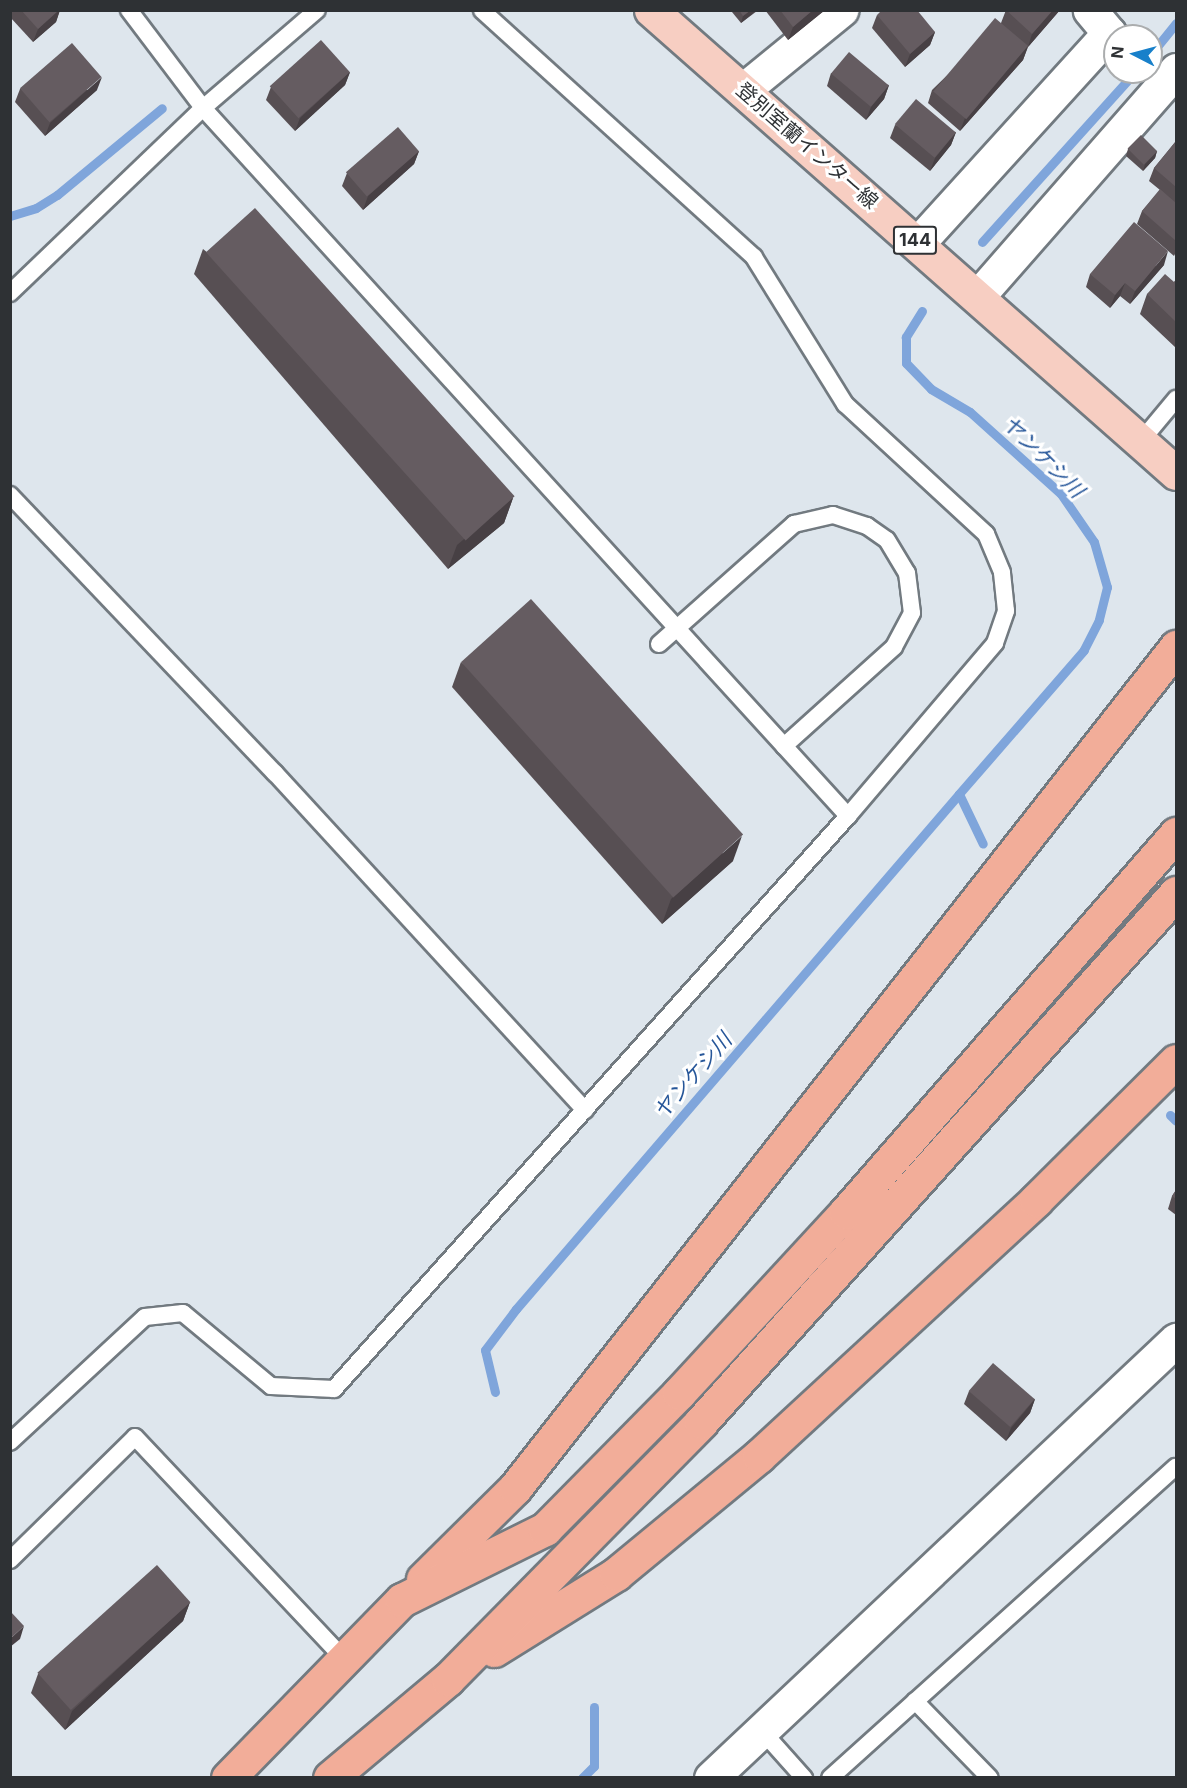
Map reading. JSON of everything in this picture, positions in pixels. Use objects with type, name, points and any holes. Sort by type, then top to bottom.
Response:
[{"type":"highway","points":[[228,1778],[515,1488],[1176,648]]},
{"type":"highway","points":[[402,1600],[545,1529],[679,1394],[846,1212],[1176,834]]},
{"type":"highway","points":[[330,1778],[448,1679],[708,1413],[1176,893]]},
{"type":"highway","points":[[448,1679],[616,1574],[759,1456],[1036,1200],[1176,1061]]},
{"type":"main road","name":"登別室蘭インター線","points":[[651,10],[979,295],[1176,473]]},
{"type":"street","points":[[743,90],[841,10]]},
{"type":"street","points":[[918,243],[1109,33],[1090,10]]},
{"type":"street","points":[[979,295],[1176,70]]},
{"type":"street","points":[[711,1778],[763,1732],[1176,1340]]},
{"type":"lane","points":[[129,10],[203,108],[848,816]]},
{"type":"lane","points":[[10,293],[203,108],[316,10]]},
{"type":"lane","points":[[10,1442],[146,1317],[183,1313],[271,1386],[334,1389],[848,816],[995,643],[1006,611],[1002,572],[986,534],[845,404],[754,257],[482,10]]},
{"type":"lane","points":[[1141,441],[1176,399]]},
{"type":"lane","points":[[10,495],[275,773],[585,1110]]},
{"type":"lane","points":[[659,644],[794,524],[833,515],[867,526],[887,540],[907,573],[912,613],[894,647],[784,746]]},
{"type":"lane","points":[[10,1560],[135,1437],[344,1659]]},
{"type":"lane","points":[[830,1778],[1176,1467]]},
{"type":"lane","points":[[915,1701],[990,1778]]},
{"type":"lane","points":[[763,1732],[804,1778]]},
{"type":"building","points":[[21,10],[59,10],[38,29]]},
{"type":"building","points":[[739,10],[751,10],[743,16]]},
{"type":"building","points":[[780,10],[813,10],[793,27]]},
{"type":"building","points":[[882,10],[917,10],[935,32],[910,54],[877,15]]},
{"type":"building","points":[[1006,10],[1053,10],[1032,34]]},
{"type":"building","points":[[995,18],[1028,46],[966,119],[933,92]]},
{"type":"building","points":[[321,40],[350,72],[298,118],[270,86]]},
{"type":"building","points":[[72,43],[102,77],[49,122],[20,88]]},
{"type":"building","points":[[849,52],[889,85],[871,107],[831,73]]},
{"type":"building","points":[[916,99],[956,132],[935,158],[895,124]]},
{"type":"building","points":[[398,127],[419,151],[367,196],[346,172]]},
{"type":"building","points":[[1141,135],[1157,151],[1144,165],[1128,148]]},
{"type":"building","points":[[1176,141],[1176,187],[1154,168]]},
{"type":"building","points":[[1160,189],[1176,203],[1176,241],[1142,211]]},
{"type":"building","points":[[255,208],[515,496],[466,541],[206,252]]},
{"type":"building","points":[[1134,222],[1168,251],[1135,291],[1125,283],[1115,295],[1090,274]]},
{"type":"building","points":[[1165,274],[1174,282],[1176,280],[1176,322],[1147,294]]},
{"type":"building","points":[[531,599],[743,835],[673,897],[461,662]]},
{"type":"building","points":[[993,1363],[1035,1399],[1010,1427],[969,1391]]},
{"type":"building","points":[[157,1565],[190,1602],[71,1710],[37,1673]]},
{"type":"building","points":[[10,1611],[24,1626],[10,1639]]},
{"type":"waterway","name":"ヤンケシ川","points":[[1163,39],[1176,23]]},
{"type":"waterway","name":"ヤンケシ川","points":[[982,242],[1124,84]]},
{"type":"waterway","points":[[10,216],[36,208],[57,195],[162,108]]},
{"type":"waterway","name":"ヤンケシ川","points":[[922,311],[906,337],[906,363],[931,389],[970,412],[1061,494],[1094,542],[1107,587],[1099,620],[1084,650],[959,794],[983,844]]},
{"type":"waterway","name":"ヤンケシ川","points":[[495,1392],[485,1350],[516,1309],[959,794]]},
{"type":"waterway","name":"ヤンケシ川","points":[[1170,1115],[1176,1121]]},
{"type":"waterway","name":"ヤンケシ川","points":[[582,1778],[594,1766],[594,1707]]}]
